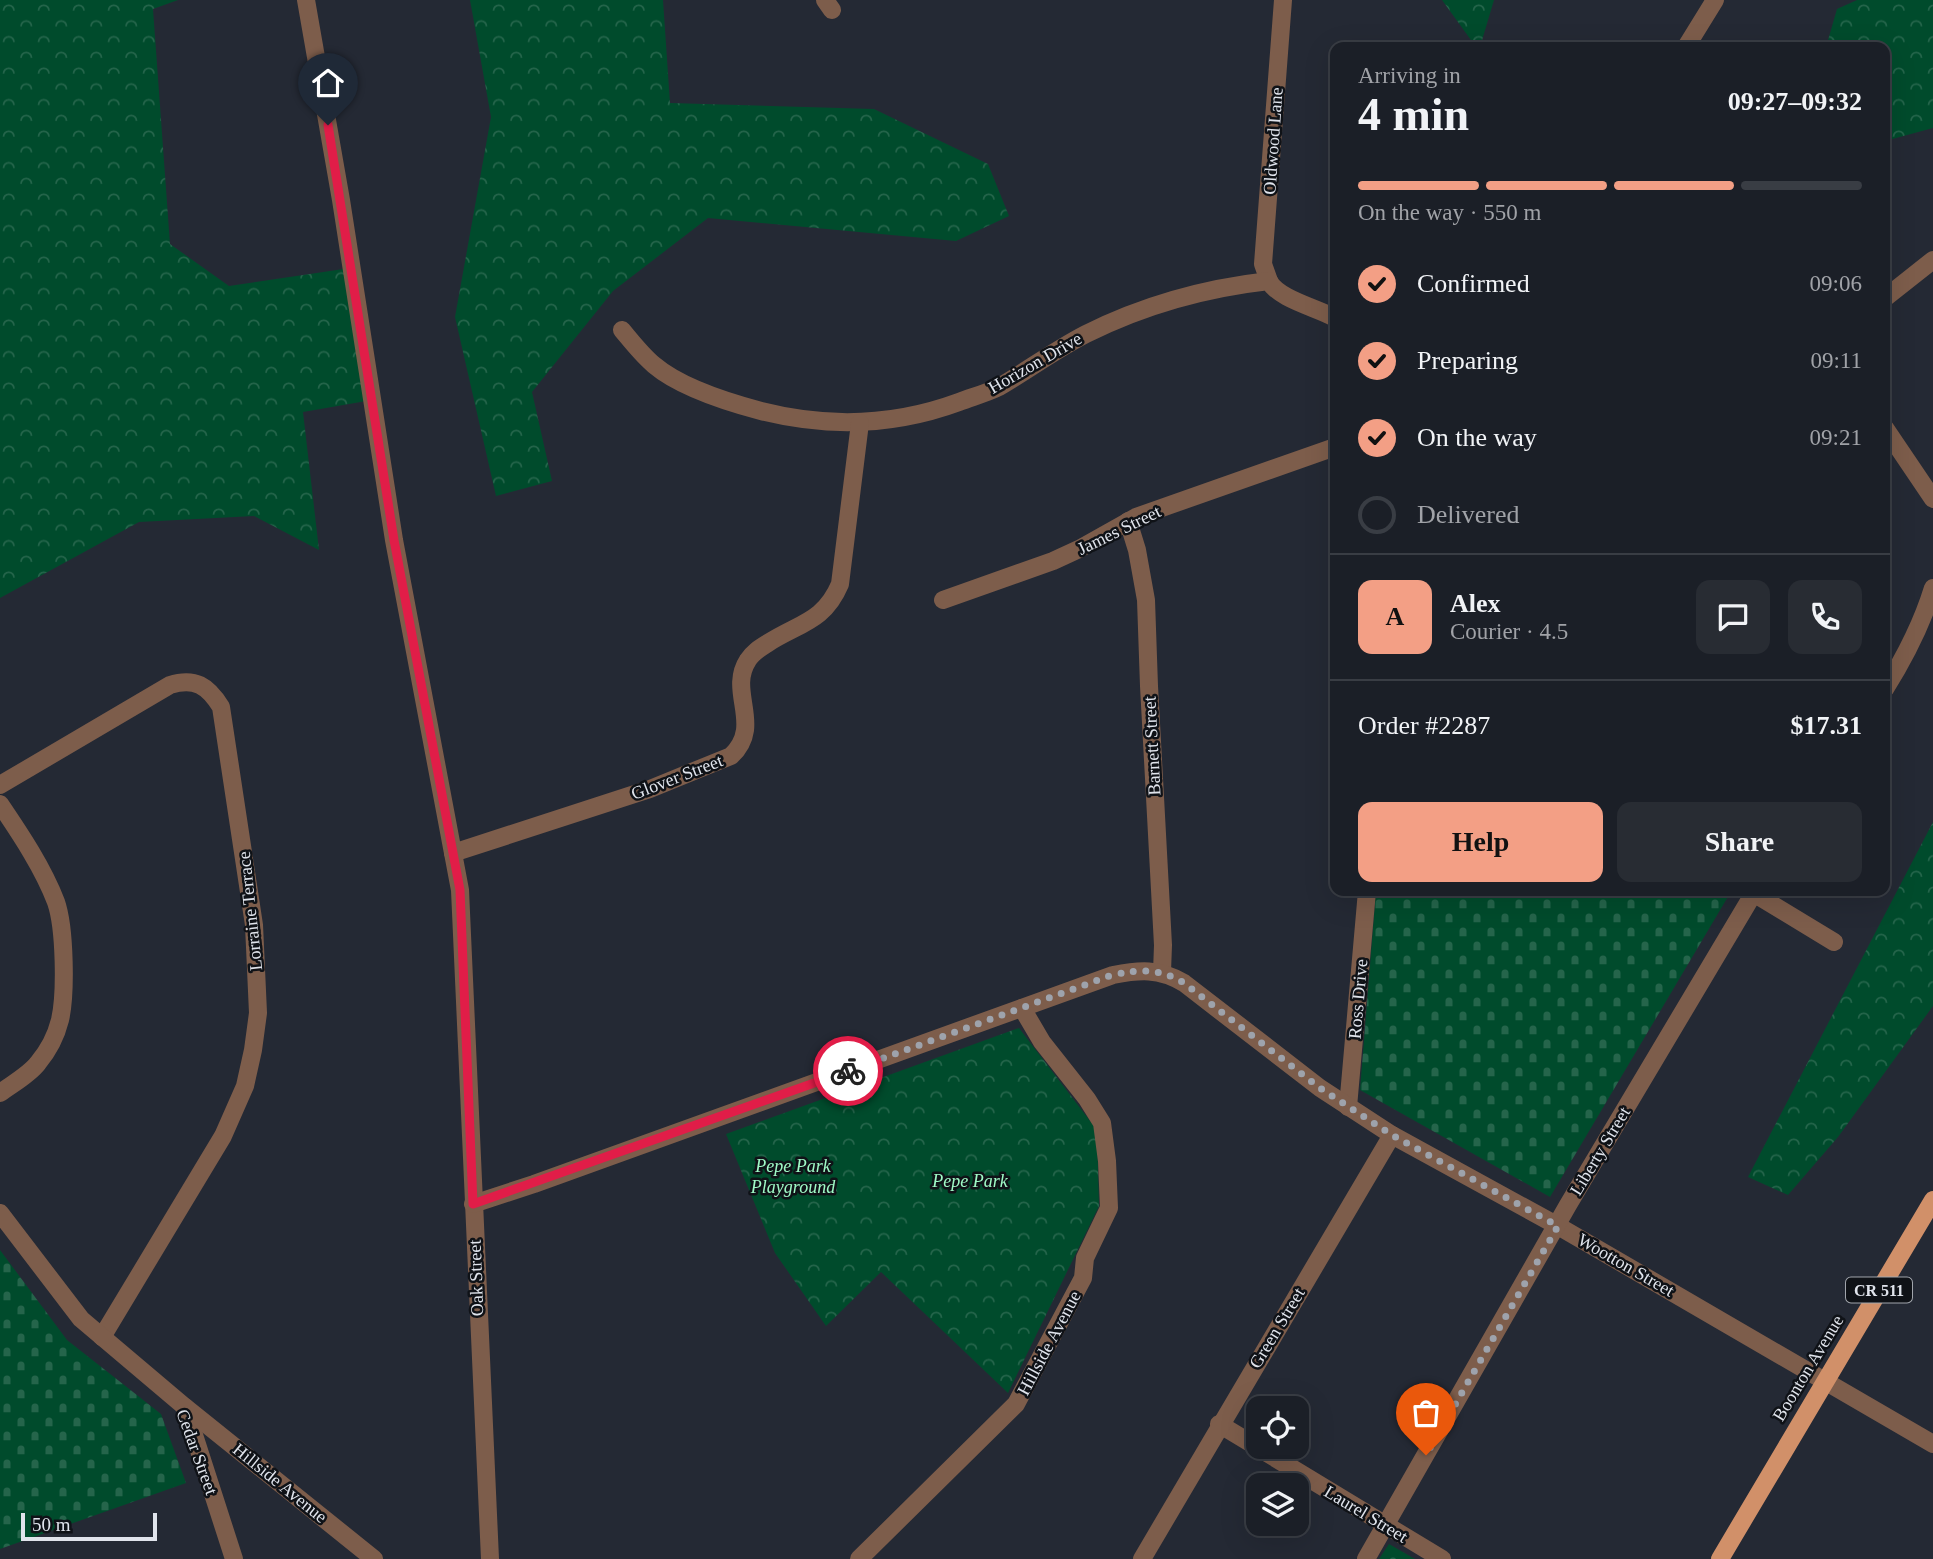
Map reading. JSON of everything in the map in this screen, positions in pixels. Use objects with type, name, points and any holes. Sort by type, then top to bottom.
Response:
[{"type":"main road","name":"Boonton Avenue","points":[[1720,1559],[1933,1200]]},
{"type":"street","name":"Oak Street","points":[[306,0],[341,200],[387,499],[460,890],[490,1559]]},
{"type":"street","name":"Oldwood Lane","points":[[1269,282],[1264,264],[1283,0]]},
{"type":"street","points":[[1689,42],[1715,0]]},
{"type":"street","points":[[1890,294],[1933,260]]},
{"type":"street","points":[[1269,282],[1272,287],[1289,297],[1330,316]]},
{"type":"street","name":"Horizon Drive","points":[[622,330],[654,366],[697,390],[732,403],[779,415],[829,422],[891,421],[928,414],[997,388],[1046,356],[1139,310],[1205,292],[1269,282]]},
{"type":"street","name":"Glover Street","points":[[453,853],[650,789],[732,756],[746,736],[741,685],[747,661],[755,652],[784,633],[799,628],[820,614],[835,596],[840,584],[860,423]]},
{"type":"street","points":[[1890,435],[1933,499]]},
{"type":"street","name":"James Street","points":[[943,600],[1054,561],[1128,522],[1330,449]]},
{"type":"street","name":"Barnett Street","points":[[1128,522],[1138,550],[1146,600],[1163,945],[1162,972]]},
{"type":"street","points":[[1890,680],[1905,657],[1933,588]]},
{"type":"street","name":"Lorraine Terrace","points":[[0,785],[170,685],[182,681],[194,683],[205,688],[221,707],[254,925],[258,1013],[254,1050],[245,1086],[223,1136],[102,1337]]},
{"type":"street","points":[[0,804],[47,883],[57,905],[61,930],[62,988],[59,1022],[51,1045],[37,1065],[0,1093]]},
{"type":"street","name":"Ross Drive","points":[[1348,1107],[1367,896]]},
{"type":"street","name":"Liberty Street","points":[[1366,1559],[1750,896]]},
{"type":"street","points":[[1761,896],[1834,942]]},
{"type":"street","name":"Wootton Street","points":[[473,1204],[1112,975],[1137,970],[1162,972],[1184,983],[1320,1088],[1392,1135],[1558,1226],[1933,1444]]},
{"type":"street","name":"Hillside Avenue","points":[[859,1559],[1016,1404],[1083,1278],[1085,1258],[1109,1208],[1102,1123],[1087,1099],[1042,1042],[1022,1008]]},
{"type":"street","name":"Green Street","points":[[1142,1559],[1219,1424],[1392,1135]]},
{"type":"street","points":[[0,1213],[81,1319],[102,1337]]},
{"type":"street","name":"Cedar Street","points":[[102,1337],[185,1407],[234,1559]]},
{"type":"street","name":"Hillside Avenue","points":[[185,1407],[374,1559]]},
{"type":"street","name":"Laurel Street","points":[[1219,1424],[1442,1559]]},
{"type":"green space","points":[[0,0],[178,0],[153,9],[170,244],[229,286],[357,267],[378,399],[303,412],[319,550],[254,516],[139,522],[0,598]]},
{"type":"green space","points":[[470,0],[663,0],[670,103],[874,109],[988,164],[1009,216],[956,241],[708,218],[613,291],[532,392],[552,481],[496,496],[455,317],[491,117]]},
{"type":"green space","points":[[1442,0],[1494,0],[1481,42],[1472,42]]},
{"type":"green space","points":[[1857,0],[1933,0],[1933,128],[1890,140],[1890,42],[1827,42],[1837,9]]},
{"type":"green space","points":[[1933,822],[1933,1006],[1838,1137],[1788,1195],[1748,1177]]},
{"type":"green space","points":[[1376,896],[1728,896],[1550,1197],[1360,1090]]},
{"type":"green space","name":"Pepe Park","points":[[1019,1028],[1097,1130],[1099,1206],[1008,1393],[881,1272],[826,1326],[775,1253],[726,1134]]},
{"type":"green space","points":[[0,1250],[67,1340],[161,1414],[186,1483],[0,1549]]},
{"type":"green space","points":[[1389,1544],[1415,1559],[1379,1559]]},
{"type":"way so far","points":[[848,1071],[1112,975],[1137,970],[1162,972],[1184,983],[1192,992],[1320,1088],[1392,1135],[1558,1226],[1426,1455]]},
{"type":"route","points":[[328,125],[394,540],[460,890],[473,1204],[848,1071]]},
{"type":"park label","name":"Pepe Park Playground","points":[[793,1176]]}]
